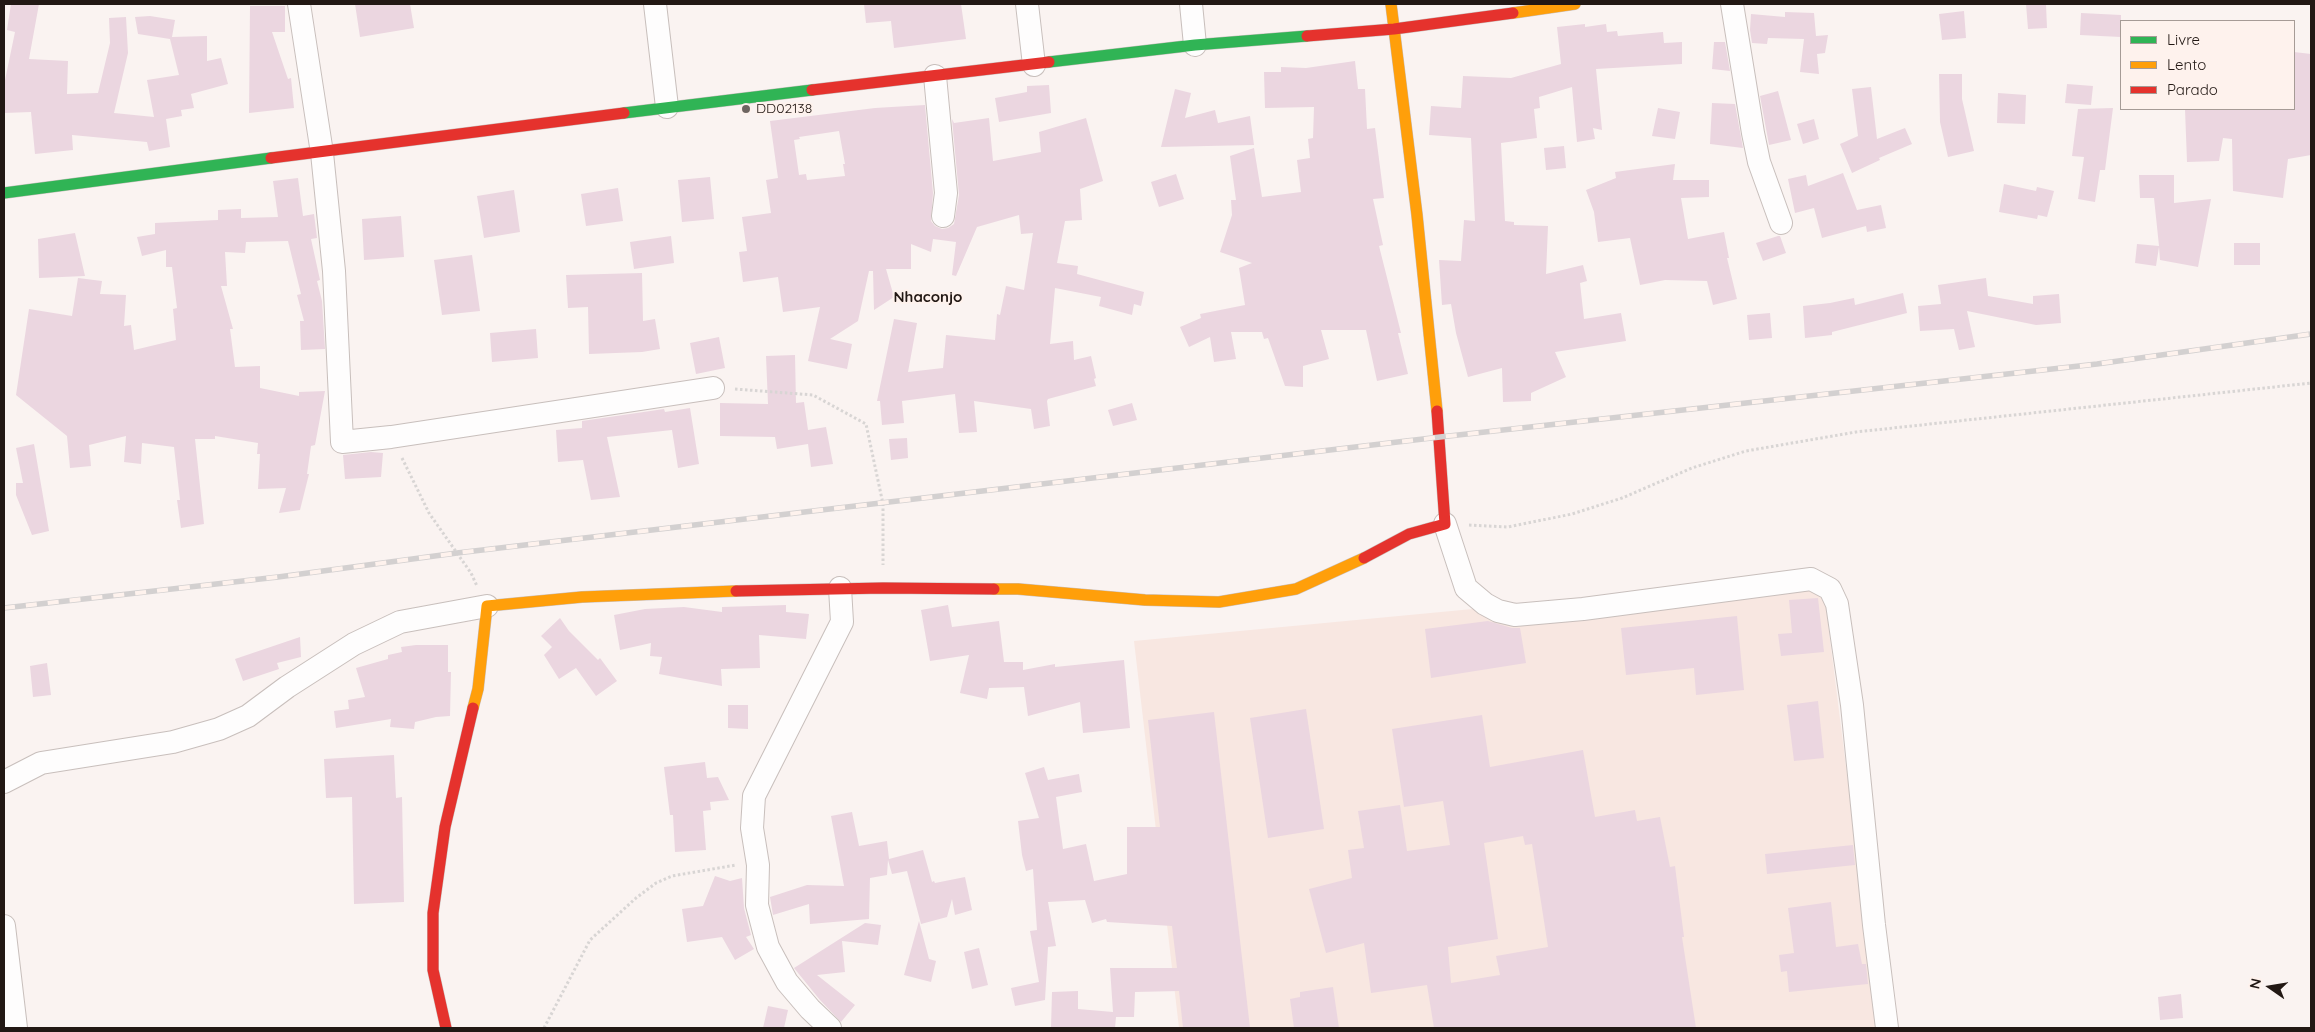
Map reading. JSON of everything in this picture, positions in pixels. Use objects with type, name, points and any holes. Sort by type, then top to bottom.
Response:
[{"type":"street","points":[[299,4],[322,153],[334,271],[342,442],[391,437],[713,388]]},
{"type":"street","points":[[655,4],[667,107]]},
{"type":"street","points":[[1027,4],[1034,65]]},
{"type":"street","points":[[1191,4],[1195,45]]},
{"type":"street","points":[[1391,4],[1417,215],[1440,437],[1445,524],[1466,588],[1485,604],[1498,611],[1515,615],[1583,609],[1811,579],[1830,590],[1837,604],[1852,705],[1874,925],[1887,1028]]},
{"type":"street","points":[[4,193],[667,107],[1195,45],[1394,29],[1575,4]]},
{"type":"street","points":[[1732,4],[1759,162],[1780,223]]},
{"type":"street","points":[[934,76],[946,193],[944,216]]},
{"type":"street","points":[[4,782],[41,763],[173,742],[219,729],[248,716],[287,687],[354,644],[400,622],[486,606],[621,595],[840,588],[1018,588],[1145,600],[1219,602],[1296,589],[1367,557],[1409,534],[1445,524]]},
{"type":"street","points":[[830,1028],[810,1009],[787,982],[768,947],[757,905],[758,865],[752,828],[754,796],[842,622],[840,588]]},
{"type":"street","points":[[446,1028],[433,970],[434,913],[445,826],[478,689],[485,634],[486,606]]},
{"type":"street","points":[[4,926],[16,1028]]},
{"type":"path","points":[[1445,524],[1508,527],[1572,514],[1622,498],[1692,468],[1746,451],[1856,432],[2311,383]]},
{"type":"path","points":[[713,388],[812,395],[866,424],[883,504],[883,588]]},
{"type":"path","points":[[391,437],[429,513],[470,573],[486,606]]},
{"type":"path","points":[[544,1028],[590,940],[636,898],[656,883],[672,876],[728,866],[758,865]]},
{"type":"shaded area","points":[[1822,576],[1879,1028],[1179,1028],[1134,641]]},
{"type":"building","points":[[11,4],[39,4],[29,59],[68,61],[67,94],[98,93],[110,43],[109,18],[126,17],[128,53],[114,113],[154,117],[147,80],[179,75],[170,39],[138,34],[135,17],[150,16],[175,20],[172,37],[207,36],[207,61],[221,58],[228,84],[191,94],[194,108],[181,110],[182,116],[166,119],[170,147],[149,151],[147,142],[72,135],[73,150],[35,154],[31,112],[4,113],[4,85],[15,32],[7,30]]},
{"type":"building","points":[[355,4],[410,4],[414,28],[360,37]]},
{"type":"building","points":[[864,4],[961,4],[966,39],[894,48],[891,21],[866,23]]},
{"type":"building","points":[[2026,4],[2046,4],[2047,28],[2028,29]]},
{"type":"building","points":[[250,6],[285,6],[285,32],[272,32],[288,79],[291,78],[294,108],[249,113]]},
{"type":"building","points":[[1964,11],[1966,38],[1942,40],[1939,14]]},
{"type":"building","points":[[1785,12],[1814,13],[1816,36],[1828,35],[1825,53],[1817,54],[1819,74],[1800,72],[1804,39],[1768,38],[1767,44],[1752,43],[1750,30],[1751,14],[1785,17]]},
{"type":"building","points":[[2081,13],[2121,15],[2120,37],[2080,35]]},
{"type":"building","points":[[1585,24],[1585,27],[1606,24],[1607,32],[1617,31],[1618,36],[1663,32],[1664,43],[1682,42],[1682,64],[1596,69],[1602,130],[1593,128],[1595,139],[1577,142],[1572,87],[1539,97],[1540,108],[1534,109],[1537,138],[1501,143],[1505,221],[1514,222],[1514,225],[1548,226],[1546,274],[1583,265],[1587,281],[1580,283],[1584,319],[1621,313],[1626,341],[1555,352],[1566,377],[1531,393],[1531,401],[1503,402],[1502,368],[1468,377],[1456,333],[1451,304],[1442,305],[1439,260],[1461,261],[1464,220],[1475,221],[1471,138],[1429,135],[1431,106],[1461,108],[1463,76],[1511,78],[1561,64],[1557,27]]},
{"type":"building","points":[[1714,42],[1725,42],[1730,71],[1712,69]]},
{"type":"building","points":[[2295,52],[2311,54],[2311,155],[2288,159],[2283,198],[2233,191],[2232,139],[2223,138],[2219,161],[2187,162],[2185,110],[2295,110]]},
{"type":"building","points":[[1355,61],[1358,89],[1365,89],[1367,129],[1375,128],[1384,198],[1373,199],[1383,245],[1379,246],[1401,333],[1398,333],[1408,374],[1377,381],[1366,330],[1321,330],[1329,359],[1303,366],[1303,387],[1285,386],[1268,338],[1264,339],[1262,332],[1231,332],[1236,359],[1214,362],[1210,337],[1189,347],[1180,327],[1201,318],[1200,314],[1245,305],[1239,268],[1252,263],[1220,252],[1232,215],[1231,200],[1236,200],[1230,156],[1254,148],[1262,197],[1301,192],[1297,160],[1310,158],[1308,139],[1313,138],[1314,107],[1265,108],[1264,72],[1281,72],[1281,67],[1306,68]]},
{"type":"building","points":[[1939,74],[1962,74],[1962,99],[1974,151],[1948,157],[1940,122]]},
{"type":"building","points":[[2067,84],[2093,86],[2091,105],[2065,103]]},
{"type":"building","points":[[1049,85],[1051,113],[999,122],[995,98],[1027,92],[1027,86]]},
{"type":"building","points":[[1871,87],[1877,139],[1905,128],[1912,144],[1879,158],[1880,160],[1852,173],[1840,144],[1858,136],[1852,89]]},
{"type":"building","points":[[1175,89],[1191,93],[1185,118],[1215,110],[1218,123],[1250,116],[1254,145],[1161,147]]},
{"type":"building","points":[[1778,91],[1791,140],[1769,145],[1760,96]]},
{"type":"building","points":[[1998,93],[2026,95],[2025,124],[1997,123]]},
{"type":"building","points":[[1712,103],[1735,104],[1743,148],[1710,144]]},
{"type":"building","points":[[925,105],[933,193],[931,221],[935,226],[942,229],[954,224],[959,195],[952,119],[954,123],[989,118],[993,161],[1041,152],[1039,132],[1086,118],[1103,181],[1080,189],[1082,220],[1065,221],[1057,263],[1078,266],[1077,274],[1144,292],[1141,306],[1134,304],[1132,315],[1099,306],[1101,297],[1055,288],[1050,344],[1073,341],[1074,360],[1091,356],[1096,386],[1048,399],[1050,426],[1034,429],[1031,409],[974,401],[977,432],[959,433],[955,394],[902,401],[904,423],[882,425],[880,401],[877,401],[894,319],[917,323],[908,372],[943,368],[946,335],[995,340],[997,314],[1000,315],[1006,286],[1024,290],[1033,233],[1021,234],[1019,215],[977,227],[956,276],[952,275],[956,242],[933,239],[931,252],[911,244],[911,269],[886,269],[894,297],[874,310],[873,271],[869,271],[858,321],[830,339],[852,344],[847,369],[808,361],[820,307],[783,312],[778,277],[743,282],[739,252],[747,251],[742,217],[771,213],[766,180],[778,178],[770,121],[875,108]],"holes":[[[839,131],[845,164],[843,164],[845,176],[807,180],[806,174],[799,175],[794,140],[800,139],[799,137]]]},
{"type":"building","points":[[1658,108],[1680,112],[1675,139],[1652,136]]},
{"type":"building","points":[[2113,108],[2105,170],[2100,170],[2095,202],[2078,199],[2084,157],[2072,156],[2078,109]]},
{"type":"building","points":[[1814,119],[1819,139],[1803,144],[1797,124]]},
{"type":"building","points":[[1564,146],[1566,168],[1546,170],[1544,148]]},
{"type":"building","points":[[1675,164],[1673,180],[1709,180],[1709,197],[1681,198],[1688,239],[1724,232],[1729,258],[1727,258],[1737,299],[1713,305],[1707,281],[1665,280],[1640,285],[1630,238],[1598,242],[1594,212],[1586,190],[1616,178],[1615,172]]},
{"type":"building","points":[[1843,173],[1857,210],[1881,205],[1886,228],[1867,232],[1866,226],[1822,238],[1814,208],[1795,213],[1788,179],[1806,175],[1808,186]]},
{"type":"building","points":[[1176,174],[1184,199],[1159,207],[1151,182]]},
{"type":"building","points":[[2139,175],[2174,175],[2174,203],[2211,199],[2198,267],[2160,260],[2159,247],[2156,266],[2135,263],[2137,244],[2159,246],[2154,198],[2140,198]]},
{"type":"building","points":[[710,177],[714,219],[682,222],[678,180]]},
{"type":"building","points":[[298,178],[303,216],[314,214],[317,238],[311,239],[320,280],[317,281],[322,301],[325,349],[301,350],[300,321],[304,321],[297,295],[301,294],[288,241],[246,242],[245,253],[225,252],[227,286],[221,286],[233,329],[230,329],[235,367],[260,366],[260,388],[299,396],[299,392],[325,391],[315,445],[311,446],[307,474],[309,474],[300,510],[279,513],[286,488],[258,489],[260,454],[257,454],[258,443],[215,436],[215,439],[195,439],[204,524],[181,528],[177,500],[180,500],[174,447],[142,443],[141,464],[124,462],[126,436],[89,445],[91,466],[70,468],[67,436],[16,395],[29,309],[72,316],[78,278],[102,281],[100,294],[126,295],[124,326],[131,325],[134,350],[176,340],[173,309],[177,308],[172,267],[166,267],[166,250],[142,256],[137,237],[155,234],[155,223],[218,220],[218,210],[241,209],[241,218],[278,217],[273,181]]},
{"type":"building","points":[[2004,184],[2036,191],[2037,187],[2054,191],[2047,217],[2038,215],[2037,219],[1999,212]]},
{"type":"building","points":[[618,188],[623,221],[586,226],[581,194]]},
{"type":"building","points":[[514,190],[520,232],[484,238],[477,196]]},
{"type":"building","points":[[401,216],[404,257],[364,260],[362,219]]},
{"type":"building","points":[[75,233],[85,276],[39,278],[38,239]]},
{"type":"building","points":[[671,236],[674,263],[634,269],[630,242]]},
{"type":"building","points":[[1780,236],[1786,253],[1763,261],[1756,243]]},
{"type":"building","points":[[2234,243],[2260,243],[2260,265],[2234,265]]},
{"type":"building","points":[[472,255],[480,311],[442,315],[434,260]]},
{"type":"building","points":[[642,273],[643,321],[655,319],[660,349],[642,352],[589,354],[588,307],[568,308],[566,275]]},
{"type":"building","points":[[1986,278],[1988,296],[2033,304],[2033,296],[2059,294],[2061,323],[2036,325],[1967,311],[1975,347],[1959,350],[1954,329],[1920,331],[1918,306],[1941,304],[1938,285]]},
{"type":"building","points":[[1903,293],[1907,313],[1832,332],[1832,335],[1805,338],[1803,306],[1854,298],[1855,305]]},
{"type":"building","points":[[1770,313],[1772,338],[1749,340],[1747,315]]},
{"type":"building","points":[[536,329],[538,358],[492,362],[490,333]]},
{"type":"building","points":[[719,337],[725,368],[696,374],[690,343]]},
{"type":"building","points":[[795,355],[796,403],[804,402],[808,430],[826,427],[833,464],[811,467],[808,444],[777,449],[775,437],[720,436],[720,403],[768,404],[766,356]]},
{"type":"building","points":[[1132,403],[1137,420],[1113,426],[1108,410]]},
{"type":"building","points":[[690,408],[699,464],[678,468],[672,430],[607,437],[620,497],[591,500],[583,460],[558,462],[556,430],[582,428],[582,421],[664,409],[665,412]]},
{"type":"building","points":[[907,438],[908,458],[891,460],[889,439]]},
{"type":"building","points":[[34,444],[49,531],[32,535],[16,495],[16,483],[23,483],[16,448]]},
{"type":"building","points":[[371,452],[383,453],[381,477],[345,479],[343,455]]},
{"type":"building","points":[[1818,598],[1824,652],[1781,656],[1778,634],[1792,633],[1789,600]]},
{"type":"building","points":[[786,605],[786,612],[809,614],[806,639],[759,635],[760,668],[721,669],[722,686],[659,674],[662,657],[650,656],[651,643],[620,650],[614,615],[645,609],[684,607],[722,612],[722,607]]},
{"type":"building","points":[[948,605],[952,627],[999,621],[1004,662],[1023,662],[1023,670],[1055,664],[1055,667],[1124,660],[1130,728],[1083,733],[1080,702],[1028,716],[1024,687],[989,688],[987,699],[960,693],[969,655],[930,661],[921,610]]},
{"type":"building","points":[[1737,616],[1744,690],[1696,695],[1694,668],[1626,675],[1621,628]]},
{"type":"building","points":[[560,618],[569,631],[598,660],[600,658],[617,681],[596,696],[576,668],[559,679],[544,655],[552,647],[541,636]]},
{"type":"building","points":[[1488,621],[1512,628],[1520,628],[1526,663],[1431,678],[1425,629]]},
{"type":"building","points":[[300,637],[301,657],[277,663],[279,669],[243,681],[235,659]]},
{"type":"building","points":[[448,645],[448,672],[451,672],[450,716],[415,722],[414,729],[390,727],[391,719],[336,728],[334,711],[349,709],[348,700],[365,697],[356,668],[388,659],[388,655],[402,652],[401,647]]},
{"type":"building","points":[[47,663],[51,695],[33,697],[30,666]]},
{"type":"building","points":[[1818,701],[1824,758],[1794,761],[1787,705]]},
{"type":"building","points":[[728,705],[748,705],[748,729],[728,728]]},
{"type":"building","points":[[1306,709],[1324,829],[1268,838],[1250,718]]},
{"type":"building","points":[[1214,712],[1250,1028],[1183,1028],[1179,991],[1135,992],[1134,1017],[1116,1017],[1115,1028],[1051,1028],[1052,992],[1078,991],[1078,1009],[1113,1012],[1110,968],[1177,968],[1172,926],[1107,922],[1106,919],[1092,923],[1085,900],[1048,902],[1056,946],[1048,947],[1045,1000],[1015,1006],[1011,988],[1039,982],[1030,931],[1037,930],[1033,869],[1026,871],[1018,821],[1039,818],[1025,773],[1044,767],[1048,780],[1079,774],[1082,792],[1056,797],[1063,849],[1086,844],[1094,881],[1127,874],[1127,827],[1160,827],[1148,720]]},
{"type":"building","points":[[1482,715],[1490,767],[1583,750],[1595,817],[1635,810],[1637,821],[1660,817],[1670,867],[1675,866],[1684,937],[1682,937],[1696,1028],[1434,1028],[1427,985],[1371,993],[1364,943],[1326,953],[1309,889],[1352,878],[1348,850],[1364,848],[1358,811],[1400,805],[1407,851],[1450,845],[1443,801],[1404,807],[1392,729]],"holes":[[[1523,836],[1525,845],[1532,844],[1548,947],[1496,956],[1500,975],[1451,983],[1448,947],[1498,939],[1484,843]]]},
{"type":"building","points":[[394,755],[396,798],[402,797],[404,902],[354,904],[352,797],[326,798],[324,759]]},
{"type":"building","points":[[705,762],[707,778],[718,777],[729,800],[710,802],[711,810],[703,811],[706,850],[675,852],[673,815],[670,815],[664,767]]},
{"type":"building","points":[[852,812],[859,846],[887,841],[889,859],[923,850],[932,882],[965,877],[972,910],[955,915],[952,899],[947,917],[921,924],[907,871],[892,874],[888,860],[887,875],[870,878],[869,919],[810,924],[809,904],[773,915],[770,897],[807,885],[844,886],[831,816]]},
{"type":"building","points":[[1853,845],[1855,865],[1767,874],[1765,854]]},
{"type":"building","points":[[715,876],[730,881],[742,878],[744,908],[751,935],[746,937],[754,949],[735,960],[722,937],[687,942],[682,909],[703,906]]},
{"type":"building","points":[[1831,902],[1836,947],[1858,944],[1862,964],[1866,964],[1868,984],[1789,992],[1787,971],[1781,972],[1779,955],[1794,953],[1788,908]]},
{"type":"building","points":[[919,921],[929,959],[936,961],[931,982],[904,975]]},
{"type":"building","points":[[865,923],[881,925],[878,945],[842,941],[845,972],[817,975],[855,1005],[841,1022],[794,968]]},
{"type":"building","points":[[979,948],[988,985],[972,989],[964,952]]},
{"type":"building","points":[[1333,987],[1339,1028],[1294,1028],[1290,999],[1300,997],[1300,992]]},
{"type":"building","points":[[2181,994],[2183,1018],[2160,1020],[2158,997]]},
{"type":"building","points":[[768,1006],[788,1010],[784,1028],[763,1028]]},
{"type":"railway","points":[[4,608],[278,577],[457,553],[1440,437],[2097,364],[2311,334]]},
{"type":"traffic: fast","points":[[1049,62],[1195,45],[1307,36]]},
{"type":"traffic: fast","points":[[624,113],[812,90]]},
{"type":"traffic: fast","points":[[4,193],[271,158]]},
{"type":"traffic: slow","points":[[1391,4],[1417,215],[1437,411]]},
{"type":"traffic: slow","points":[[1513,13],[1575,4]]},
{"type":"traffic: slow","points":[[994,589],[1018,589],[1145,600],[1219,602],[1296,589],[1364,558]]},
{"type":"traffic: slow","points":[[473,708],[478,689],[487,606],[582,597],[736,591]]},
{"type":"traffic: jam","points":[[1307,36],[1394,29],[1513,13]]},
{"type":"traffic: jam","points":[[812,90],[1049,62]]},
{"type":"traffic: jam","points":[[271,158],[624,113]]},
{"type":"traffic: jam","points":[[1364,558],[1409,534],[1445,524],[1437,411]]},
{"type":"traffic: jam","points":[[736,591],[883,588],[994,589]]},
{"type":"traffic: jam","points":[[446,1028],[433,970],[433,913],[445,827],[473,708]]},
{"type":"place","name":"DD02138","points":[[746,109]]},
{"type":"district","name":"Nhaconjo","points":[[928,297]]}]
